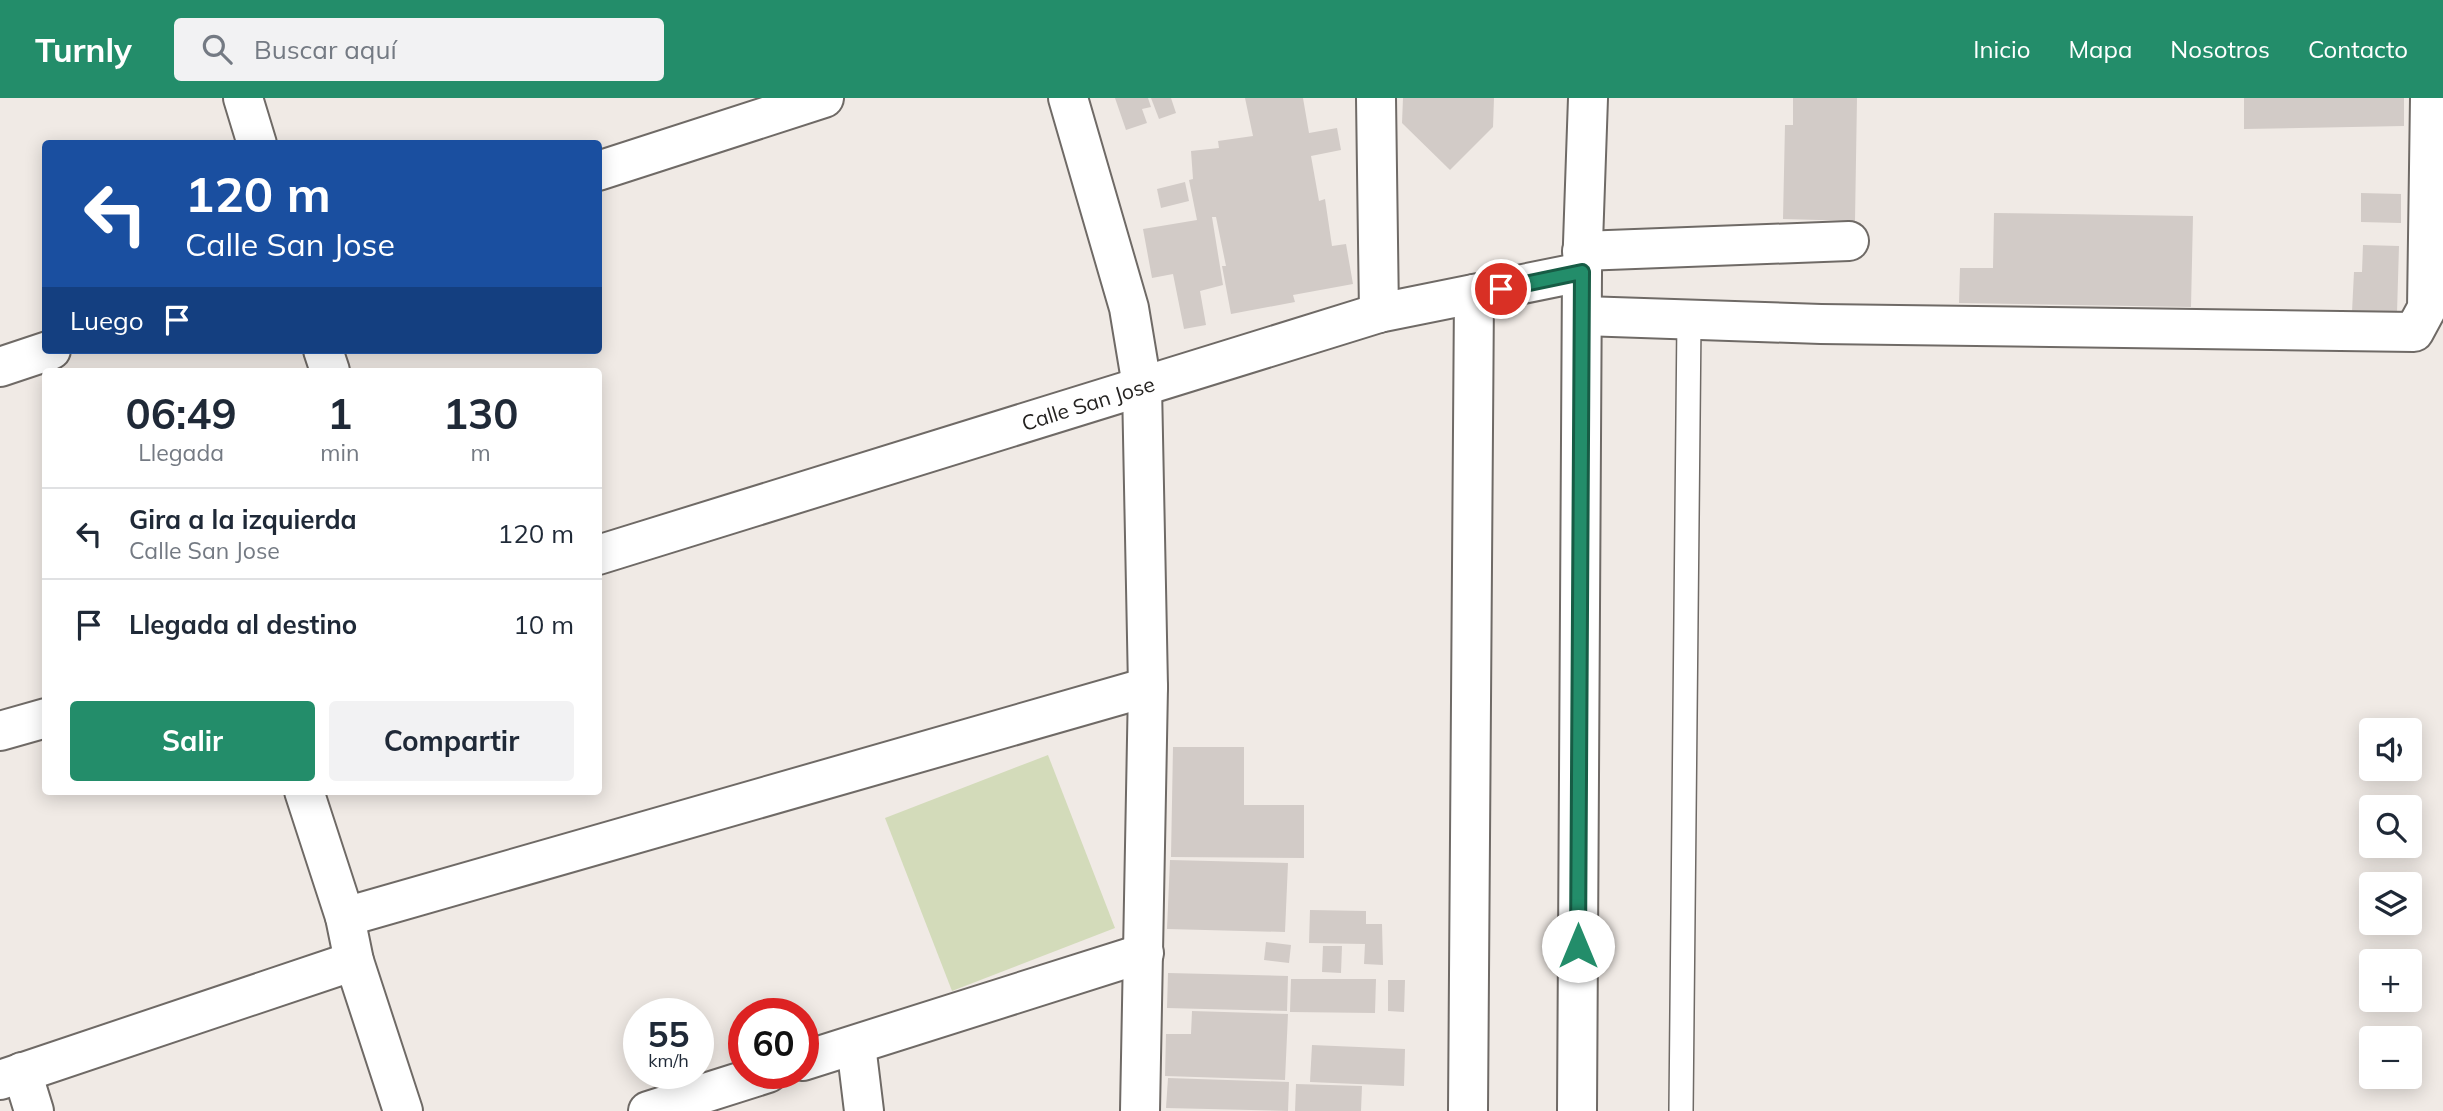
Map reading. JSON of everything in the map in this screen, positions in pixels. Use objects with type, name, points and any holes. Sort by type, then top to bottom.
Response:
[{"type":"street","points":[[243,98],[256,140]]},
{"type":"street","points":[[602,170],[824,98]]},
{"type":"street","points":[[1068,98],[1129,308],[1142,386],[1147,687],[1140,1111]]},
{"type":"street","points":[[1376,98],[1379,313]]},
{"type":"street","points":[[1577,1111],[1582,261],[1588,98]]},
{"type":"street","points":[[1583,316],[1821,324],[2414,332],[2427,308],[2430,98]]},
{"type":"street","name":"Calle San Jose","points":[[602,554],[1379,313],[1474,294],[1582,261],[1849,241]]},
{"type":"street","points":[[1468,1111],[1474,294]]},
{"type":"street","points":[[0,367],[42,353]]},
{"type":"street","points":[[345,916],[1147,687]]},
{"type":"street","points":[[0,731],[42,719]]},
{"type":"street","points":[[305,795],[345,916],[354,961],[403,1111]]},
{"type":"street","points":[[819,1057],[1144,953]]},
{"type":"street","points":[[34,1111],[11,1076],[354,961]]},
{"type":"street","points":[[856,1045],[864,1111]]},
{"type":"street","points":[[648,1111],[728,1086]]},
{"type":"lane","points":[[1681,1111],[1689,320]]},
{"type":"green space","points":[[1048,755],[1115,928],[952,991],[885,818]]},
{"type":"building","points":[[1115,98],[1148,98],[1151,107],[1142,109],[1147,123],[1126,130]]},
{"type":"building","points":[[1151,98],[1171,98],[1176,113],[1159,119]]},
{"type":"building","points":[[1245,98],[1303,98],[1309,133],[1337,128],[1341,150],[1311,156],[1319,201],[1325,199],[1332,246],[1346,244],[1353,284],[1293,295],[1295,302],[1231,314],[1222,266],[1226,266],[1216,217],[1212,217],[1223,285],[1200,291],[1206,325],[1184,329],[1173,274],[1152,278],[1143,229],[1197,220],[1189,180],[1193,179],[1191,151],[1219,148],[1218,141],[1253,136]]},
{"type":"building","points":[[1403,98],[1494,98],[1493,127],[1450,170],[1402,123]]},
{"type":"building","points":[[1793,98],[1857,98],[1855,221],[1783,219],[1785,125],[1793,125]]},
{"type":"building","points":[[2244,98],[2404,98],[2404,126],[2244,129]]},
{"type":"building","points":[[1185,182],[1189,201],[1161,208],[1157,189]]},
{"type":"building","points":[[2361,193],[2401,194],[2401,223],[2361,222]]},
{"type":"building","points":[[1994,213],[2193,216],[2191,307],[1959,303],[1960,268],[1993,268]]},
{"type":"building","points":[[2363,245],[2399,246],[2397,313],[2352,312],[2354,272],[2362,272]]},
{"type":"building","points":[[1173,747],[1244,747],[1244,805],[1304,805],[1304,858],[1171,857]]},
{"type":"building","points":[[1170,860],[1288,863],[1285,932],[1167,929]]},
{"type":"building","points":[[1310,910],[1366,911],[1366,924],[1382,924],[1383,965],[1364,964],[1365,944],[1309,943]]},
{"type":"building","points":[[1266,942],[1291,945],[1289,963],[1264,960]]},
{"type":"building","points":[[1323,946],[1342,946],[1341,973],[1322,972]]},
{"type":"building","points":[[1168,973],[1288,976],[1287,1011],[1167,1008]]},
{"type":"building","points":[[1291,979],[1376,979],[1375,1013],[1290,1012]]},
{"type":"building","points":[[1388,980],[1405,980],[1404,1012],[1388,1011]]},
{"type":"building","points":[[1192,1011],[1288,1014],[1285,1080],[1165,1076],[1166,1034],[1191,1034]]},
{"type":"building","points":[[1312,1045],[1405,1049],[1404,1086],[1310,1082]]},
{"type":"building","points":[[1168,1078],[1289,1082],[1288,1111],[1166,1108]]},
{"type":"building","points":[[1296,1084],[1362,1086],[1361,1111],[1295,1111]]},
{"type":"route","points":[[1501,289],[1582,272],[1578,946]]}]
